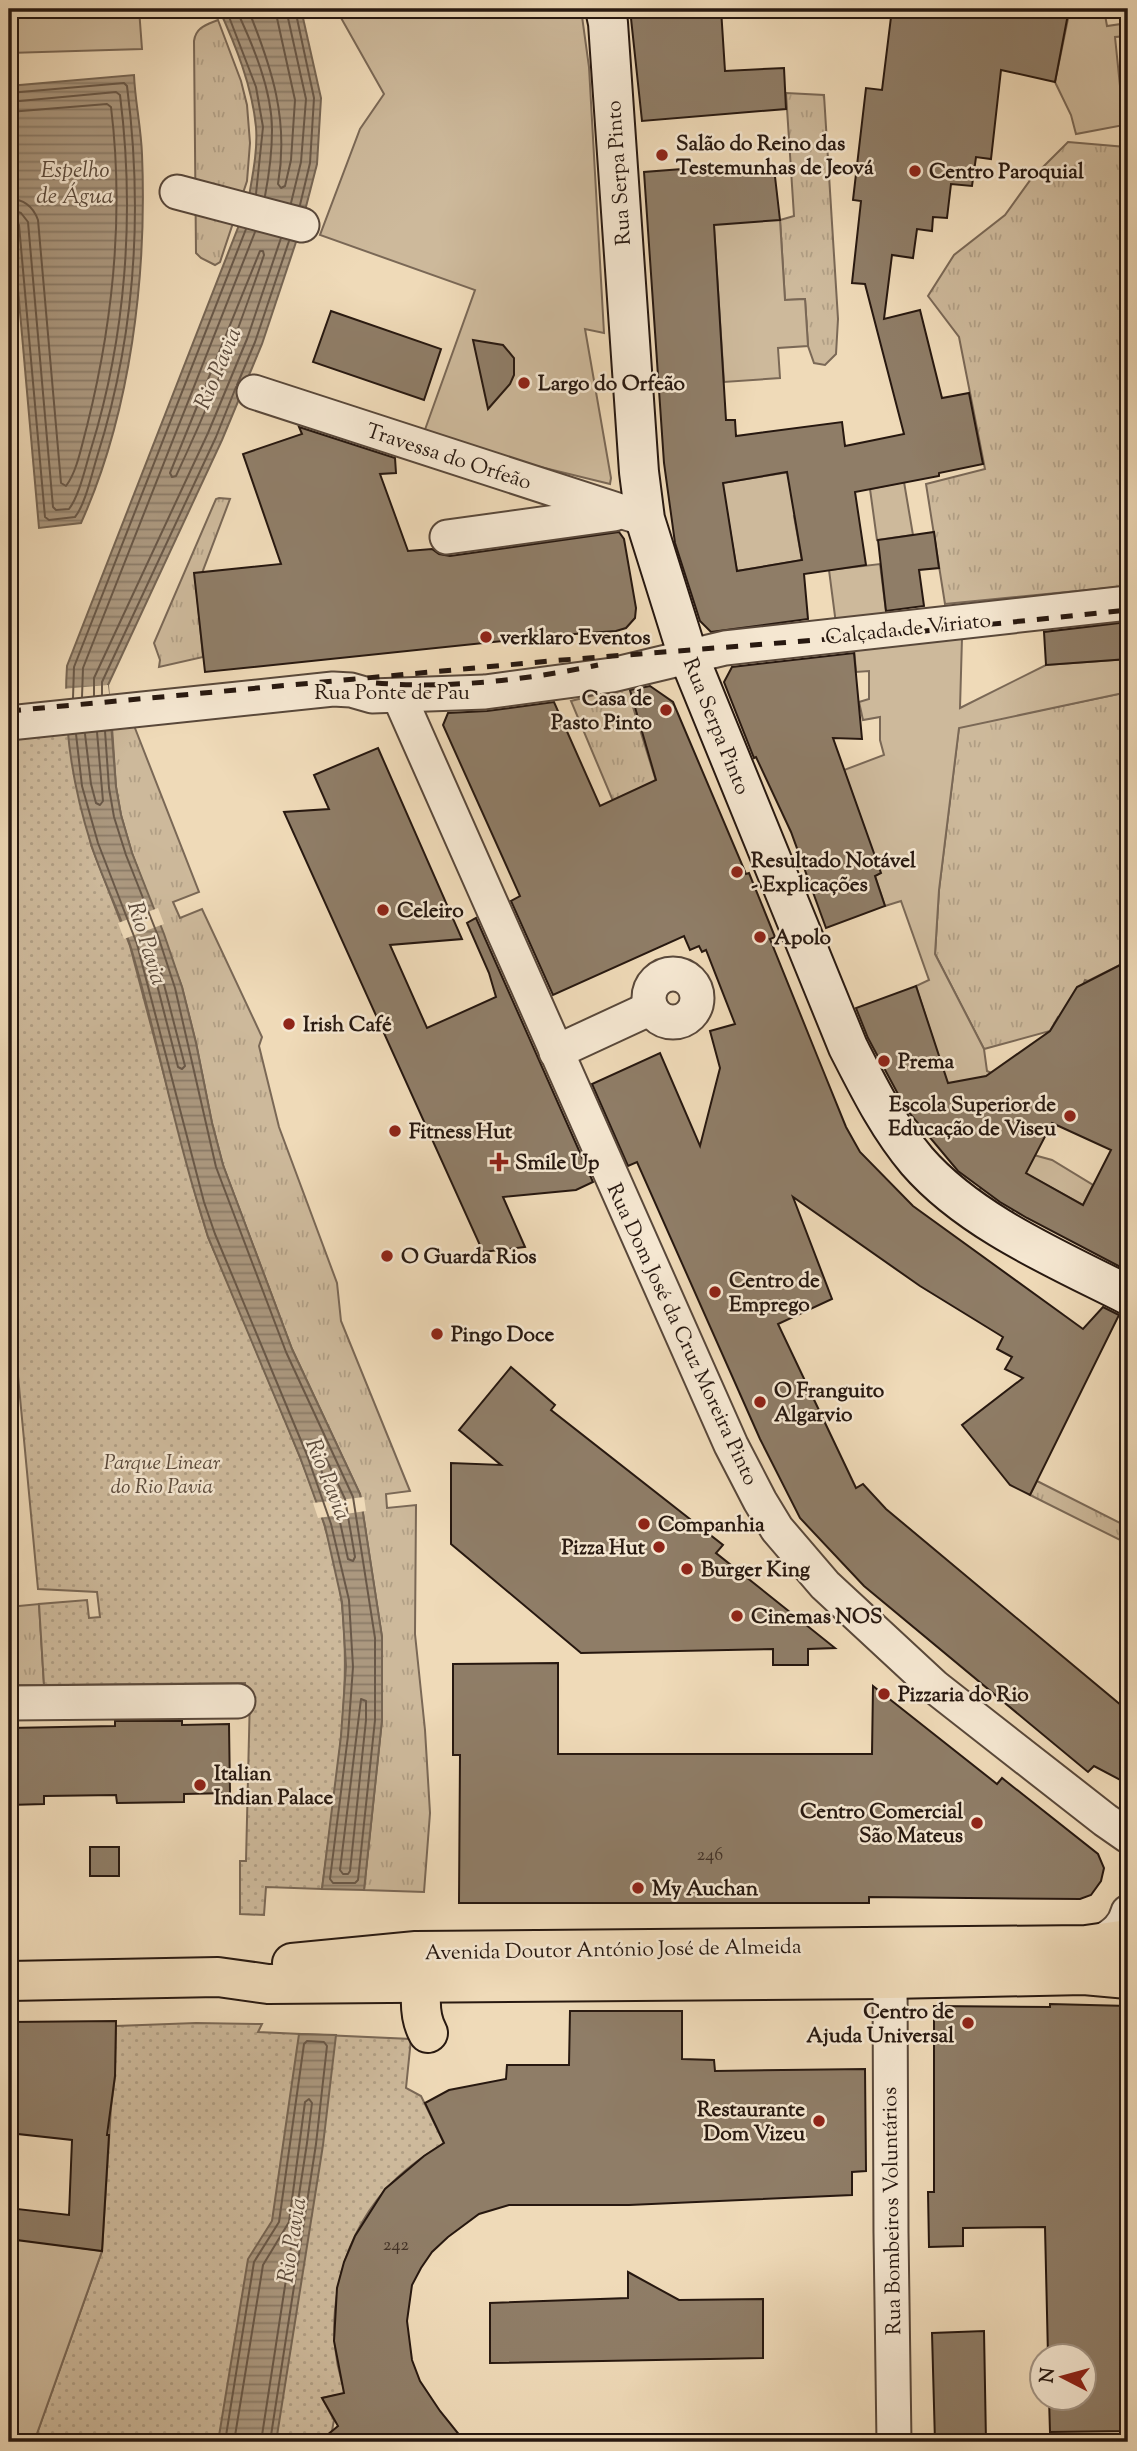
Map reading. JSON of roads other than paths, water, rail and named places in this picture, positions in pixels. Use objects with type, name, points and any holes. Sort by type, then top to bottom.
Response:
[{"type":"main road","name":"Avenida Doutor António José de Almeida","points":[[418,1972],[426,1972],[436,1963],[496,1962],[540,1950],[1086,1945],[1115,1940]]},
{"type":"main road","name":"Avenida Doutor António José de Almeida","points":[[890,1979],[905,1962],[993,1962],[1011,1946]]},
{"type":"main road","name":"Avenida Doutor António José de Almeida","points":[[9,1981],[270,1976],[309,1960],[418,1972],[890,1979],[1084,1975],[1128,1979]]},
{"type":"main road","points":[[418,1972],[421,2016],[428,2033]]},
{"type":"street","name":"Rua Serpa Pinto","points":[[605,9],[639,471],[634,516],[848,1047],[876,1102],[918,1161],[954,1195],[1024,1243],[1128,1294]]},
{"type":"street","points":[[177,192],[302,225]]},
{"type":"street","name":"Travessa do Orfeão","points":[[254,392],[634,516]]},
{"type":"street","points":[[447,537],[634,516]]},
{"type":"street","name":"Calçada de Viriato","points":[[689,656],[725,648],[1128,603]]},
{"type":"street","name":"Rua Ponte de Pau","points":[[9,723],[333,689],[351,690],[372,696],[485,692],[612,675],[689,656]]},
{"type":"street","name":"Rua Dom José da Cruz Moreira Pinto","points":[[399,696],[730,1445],[777,1529],[825,1585],[878,1636],[935,1687],[1117,1828],[1128,1850]]},
{"type":"street","points":[[556,1052],[652,1008]]},
{"type":"street","points":[[9,1703],[238,1701]]},
{"type":"street","points":[[1115,1940],[1115,1934],[1125,1922],[1128,1912]]},
{"type":"street","name":"Rua Bombeiros Voluntários","points":[[890,1979],[894,2442]]},
{"type":"water","name":"Rio Pavia","points":[[219,9],[301,9],[321,98],[317,164],[300,230],[262,344],[222,440],[108,685],[116,787],[121,815],[132,853],[182,987],[223,1165],[292,1349],[360,1494],[382,1637],[382,1720],[364,1890],[322,1889],[341,1736],[346,1666],[342,1602],[325,1526],[300,1457],[208,1237],[131,948],[95,857],[85,822],[74,778],[68,733],[67,666],[248,202],[256,145],[254,112],[242,67]]},
{"type":"water","name":"Espelho de Água","points":[[134,75],[142,154],[142,247],[124,389],[98,480],[81,523],[39,528],[9,187],[9,86]]},
{"type":"water","name":"Rio Pavia","points":[[299,2034],[336,2035],[323,2145],[276,2442],[218,2442],[248,2259],[272,2221]]},
{"type":"railway","points":[[9,711],[550,661],[906,633],[1128,610]]},
{"type":"railway","points":[[376,683],[431,685],[487,682],[598,665]]},
{"type":"place","name":"Salão do Reino das Testemunhas de Jeová","points":[[662,155]]},
{"type":"place","name":"Centro Paroquial","points":[[915,171]]},
{"type":"place","name":"Largo do Orfeão","points":[[524,383]]},
{"type":"place","name":"verklaro Eventos","points":[[486,637]]},
{"type":"place","name":"Casa de Pasto Pinto","points":[[666,710]]},
{"type":"place","name":"Resultado Notável - Explicações","points":[[737,872]]},
{"type":"place","name":"Celeiro","points":[[383,910]]},
{"type":"place","name":"Apolo","points":[[760,937]]},
{"type":"place","name":"Irish Café","points":[[289,1024]]},
{"type":"place","name":"Prema","points":[[884,1061]]},
{"type":"place","name":"Escola Superior de Educação de Viseu","points":[[1070,1116]]},
{"type":"place","name":"Fitness Hut","points":[[395,1131]]},
{"type":"place","name":"Smile Up","points":[[499,1162]]},
{"type":"place","name":"O Guarda Rios","points":[[387,1256]]},
{"type":"place","name":"Centro de Emprego","points":[[715,1292]]},
{"type":"place","name":"Pingo Doce","points":[[437,1334]]},
{"type":"place","name":"O Franguito Algarvio","points":[[760,1402]]},
{"type":"place","name":"Companhia","points":[[644,1524]]},
{"type":"place","name":"Pizza Hut","points":[[659,1547]]},
{"type":"place","name":"Burger King","points":[[687,1569]]},
{"type":"place","name":"Cinemas NOS","points":[[737,1616]]},
{"type":"place","name":"Pizzaria do Rio","points":[[884,1694]]},
{"type":"place","name":"Italian Indian Palace","points":[[200,1785]]},
{"type":"place","name":"Centro Comercial São Mateus","points":[[977,1823]]},
{"type":"place","name":"My Auchan","points":[[638,1888]]},
{"type":"place","name":"Centro de Ajuda Universal","points":[[968,2023]]},
{"type":"place","name":"Restaurante Dom Vizeu","points":[[819,2121]]},
{"type":"park label","name":"Parque Linear do Rio Pavia","points":[[162,1474]]}]
